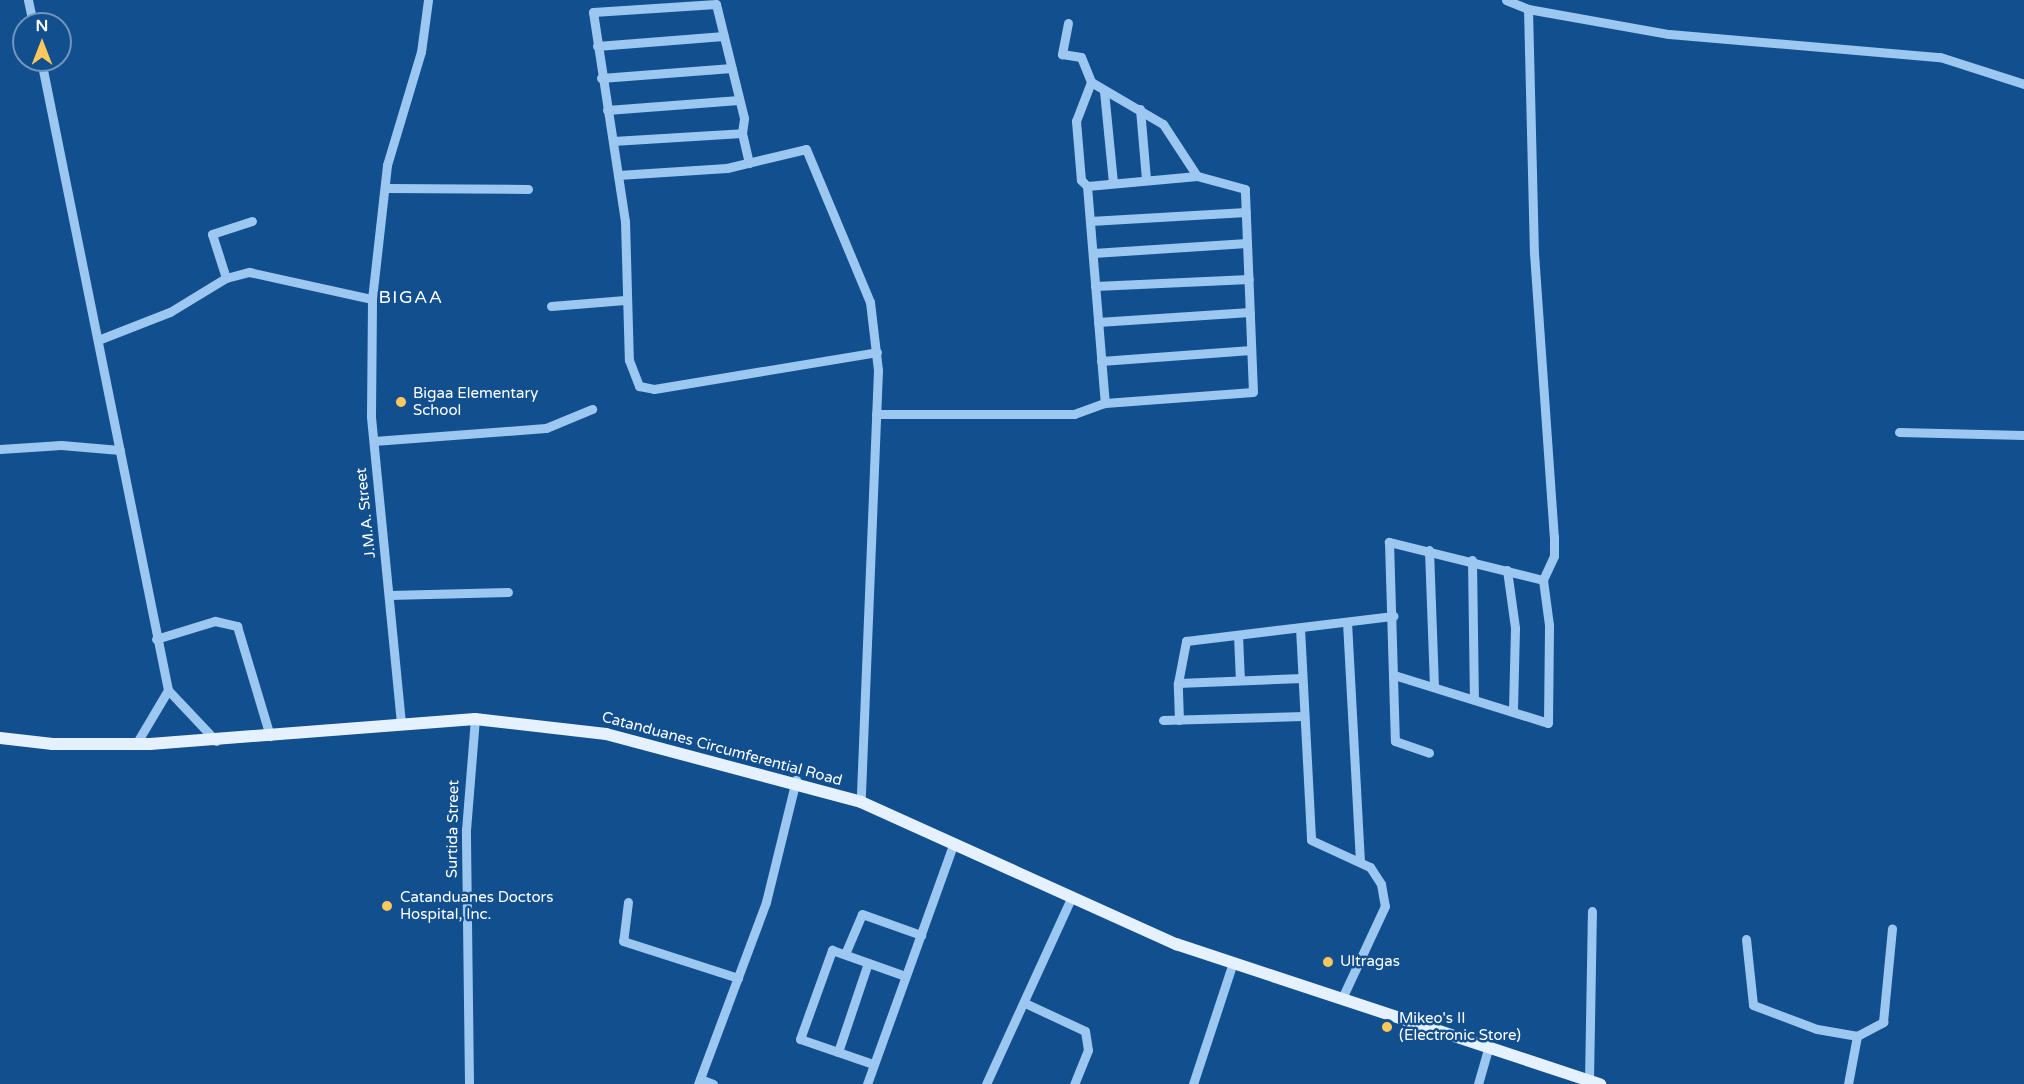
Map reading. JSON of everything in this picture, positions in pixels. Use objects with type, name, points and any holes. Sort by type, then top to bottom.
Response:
[{"type":"main road","name":"Catanduanes Circumferential Road","points":[[0,738],[136,744],[216,741],[401,723],[475,719],[573,727],[796,780],[861,802],[1071,898],[1233,962],[1343,996],[1595,1082]]},
{"type":"street","name":"J.M.A. Street","points":[[401,723],[374,441],[372,300],[387,165],[421,52],[428,0]]},
{"type":"street","points":[[1506,0],[1528,9],[1669,34],[1940,57],[2024,84]]},
{"type":"street","points":[[749,163],[742,133],[739,100],[716,4],[593,12],[601,78],[618,175],[629,360],[639,386],[654,389],[877,352]]},
{"type":"street","points":[[1394,675],[1548,723],[1549,626],[1543,580],[1554,556],[1554,537],[1534,254],[1528,9]]},
{"type":"street","points":[[1068,23],[1062,54],[1082,57],[1091,82],[1163,124],[1197,176]]},
{"type":"street","points":[[597,46],[724,36]]},
{"type":"street","points":[[601,78],[732,68]]},
{"type":"street","points":[[43,72],[168,690],[216,741]]},
{"type":"street","points":[[1091,82],[1076,121],[1081,180],[1088,186],[1105,403]]},
{"type":"street","points":[[1104,91],[1113,183]]},
{"type":"street","points":[[607,110],[739,100]]},
{"type":"street","points":[[1140,109],[1146,179]]},
{"type":"street","points":[[613,141],[742,133]]},
{"type":"street","points":[[618,175],[749,163],[809,151],[870,302],[877,352],[876,414],[861,802]]},
{"type":"street","points":[[876,414],[1074,414],[1105,403],[1253,392],[1245,189],[1197,176],[1088,186]]},
{"type":"street","points":[[386,188],[528,189]]},
{"type":"street","points":[[1090,221],[1246,212]]},
{"type":"street","points":[[226,278],[212,234],[252,221]]},
{"type":"street","points":[[1093,254],[1247,243]]},
{"type":"street","points":[[98,340],[170,312],[226,278],[249,272],[372,300]]},
{"type":"street","points":[[1095,286],[1249,279]]},
{"type":"street","points":[[551,306],[625,300]]},
{"type":"street","points":[[1098,322],[1250,312]]},
{"type":"street","points":[[1101,361],[1251,350]]},
{"type":"street","points":[[374,441],[546,428],[592,409]]},
{"type":"street","points":[[1899,432],[2024,435]]},
{"type":"street","points":[[0,449],[61,445],[120,450]]},
{"type":"street","points":[[1429,753],[1395,741],[1389,542],[1472,560],[1543,580]]},
{"type":"street","points":[[1429,550],[1434,687]]},
{"type":"street","points":[[1472,560],[1474,699]]},
{"type":"street","points":[[1507,570],[1515,628],[1513,712]]},
{"type":"street","points":[[389,595],[508,592]]},
{"type":"street","points":[[1179,720],[1178,682],[1186,641],[1392,616]]},
{"type":"street","points":[[156,639],[214,621],[232,622],[270,736]]},
{"type":"street","points":[[1347,622],[1360,860]]},
{"type":"street","points":[[1300,628],[1311,840],[1360,860],[1381,884],[1385,906],[1343,996]]},
{"type":"street","points":[[1238,636],[1240,680]]},
{"type":"street","points":[[1178,682],[1302,678]]},
{"type":"street","points":[[136,744],[168,690]]},
{"type":"street","points":[[1163,720],[1304,716]]},
{"type":"street","name":"Surtida Street","points":[[469,1084],[466,830],[475,719]]},
{"type":"street","points":[[713,1084],[699,1082],[766,902],[796,780]]},
{"type":"street","points":[[867,1084],[954,843]]},
{"type":"street","points":[[986,1084],[1025,1003],[1071,898]]},
{"type":"street","points":[[628,902],[623,941],[738,978]]},
{"type":"street","points":[[1592,911],[1595,1082]]},
{"type":"street","points":[[845,954],[862,914],[921,935]]},
{"type":"street","points":[[1746,939],[1753,1005],[1817,1029],[1857,1036],[1883,1022],[1892,928]]},
{"type":"street","points":[[873,1064],[800,1039],[832,950],[905,976]]},
{"type":"street","points":[[1193,1084],[1233,962]]},
{"type":"street","points":[[838,1052],[868,963]]},
{"type":"street","points":[[1025,1003],[1076,1022],[1085,1031],[1088,1050],[1074,1084]]},
{"type":"street","points":[[1848,1084],[1857,1036]]},
{"type":"street","points":[[1478,1084],[1489,1046]]},
{"type":"place","name":"Bigaa Elementary School","points":[[401,402]]},
{"type":"place","name":"Catanduanes Doctors Hospital, Inc.","points":[[387,906]]},
{"type":"place","name":"Ultragas","points":[[1328,962]]},
{"type":"place","name":"Mikeo's II (Electronic Store)","points":[[1387,1027]]},
{"type":"district","name":"BIGAA","points":[[411,297]]}]
